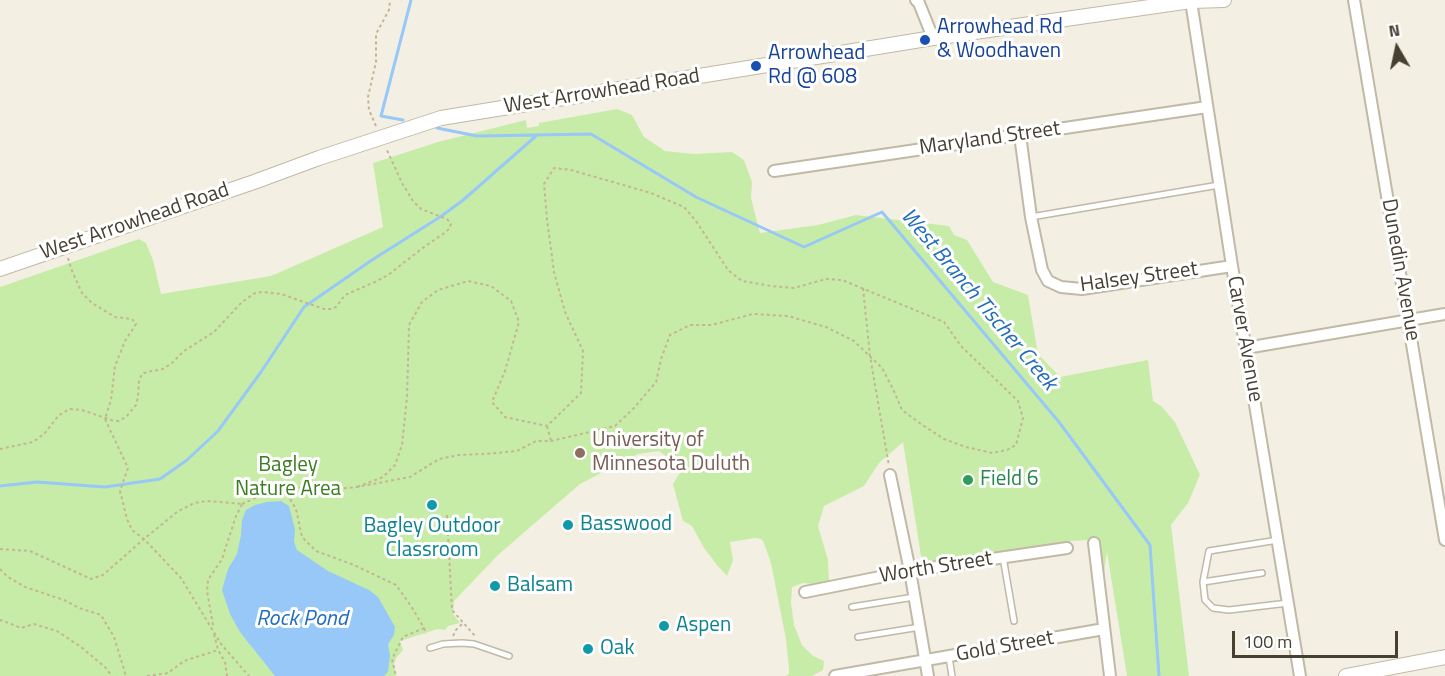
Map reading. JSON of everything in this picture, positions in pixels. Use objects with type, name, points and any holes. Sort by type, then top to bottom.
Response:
[{"type":"street","points":[[916,0],[933,38]]},
{"type":"street","name":"West Arrowhead Road","points":[[0,269],[441,118],[933,38],[1190,1],[1224,0]]},
{"type":"street","name":"Dunedin Avenue","points":[[1354,0],[1445,540]]},
{"type":"street","name":"Carver Avenue","points":[[1190,1],[1300,676]]},
{"type":"street","name":"Maryland Street","points":[[774,171],[1207,107]]},
{"type":"street","points":[[1020,135],[1031,217]]},
{"type":"street","name":"Halsey Street","points":[[1031,217],[1042,270],[1048,281],[1061,287],[1082,289],[1232,266]]},
{"type":"street","points":[[1246,348],[1445,314]]},
{"type":"street","points":[[890,475],[910,571],[928,676]]},
{"type":"street","points":[[1094,543],[1110,676]]},
{"type":"street","name":"Worth Street","points":[[805,592],[910,571],[1067,548]]},
{"type":"street","name":"Gold Street","points":[[835,676],[1104,628]]},
{"type":"street","points":[[1346,676],[1445,657]]},
{"type":"lane","points":[[1031,217],[1219,185]]},
{"type":"lane","points":[[1278,540],[1209,551],[1203,582],[1205,600],[1213,608],[1229,610],[1288,603]]},
{"type":"lane","points":[[1003,557],[1014,621]]},
{"type":"lane","points":[[1203,582],[1262,573]]},
{"type":"lane","points":[[852,607],[914,597]]},
{"type":"lane","points":[[858,637],[920,627]]},
{"type":"lane","points":[[430,648],[443,644],[474,644],[509,656]]},
{"type":"lane","points":[[949,657],[952,676]]},
{"type":"path","points":[[0,449],[33,442],[45,433],[59,415],[70,409],[82,410],[105,419],[118,421],[126,417],[136,405],[142,374],[163,369],[172,363],[184,351],[214,332],[249,296],[272,292],[324,309],[331,309],[336,307],[345,296],[388,275],[449,229],[451,224],[447,219],[421,209],[412,201],[369,110],[368,97],[376,62],[376,34],[389,10],[390,0]]},
{"type":"path","points":[[0,549],[30,551],[92,579],[103,575],[144,538],[177,512],[194,503],[207,501],[242,504],[260,496],[287,494],[314,481],[336,489],[410,477],[439,459],[459,455],[517,451],[536,441],[551,441],[615,426],[656,382],[670,335],[690,325],[711,325],[753,314],[788,316],[826,327],[854,341],[882,368],[902,410],[944,439],[992,453],[1006,450],[1016,445],[1023,418],[1017,400],[961,346],[944,322],[842,280],[826,279],[794,288],[742,281],[728,270],[696,221],[684,207],[651,193],[571,170],[554,168],[544,184],[554,272],[565,312],[583,351],[581,393],[547,426]]},
{"type":"path","points":[[66,246],[72,271],[82,293],[103,311],[115,317],[132,319],[136,324],[125,341],[115,366],[111,400],[105,419],[128,468],[120,491],[127,519],[132,530],[144,538],[181,578],[221,644],[249,676]]},
{"type":"path","points":[[357,486],[383,477],[395,465],[402,445],[407,397],[409,325],[422,303],[438,291],[468,281],[491,286],[511,301],[519,322],[505,371],[492,402],[504,417],[547,426]]},
{"type":"path","points":[[863,288],[870,356],[890,475]]},
{"type":"path","points":[[547,426],[551,441]]},
{"type":"path","points":[[287,494],[296,508],[302,537],[316,551],[396,585],[411,606],[426,634]]},
{"type":"path","points":[[227,676],[225,662],[218,650],[213,629],[207,591],[208,580],[222,559],[242,504]]},
{"type":"path","points":[[447,515],[452,610],[475,636],[482,640]]},
{"type":"path","points":[[0,569],[8,577],[25,587],[101,615],[114,637],[126,676]]},
{"type":"path","points":[[0,621],[21,628],[34,624],[57,631],[81,647],[112,676]]},
{"type":"path","points":[[453,636],[464,623]]},
{"type":"path","points":[[396,676],[392,660],[404,637],[424,628]]},
{"type":"path","points":[[147,676],[168,673],[184,661],[218,650]]},
{"type":"green space","name":"Bagley Nature Area","points":[[617,109],[632,115],[644,137],[665,151],[694,154],[732,152],[744,160],[752,182],[751,198],[760,233],[818,225],[856,215],[949,226],[954,235],[967,240],[993,282],[1028,295],[1038,354],[1060,377],[1148,360],[1153,401],[1162,407],[1175,422],[1200,475],[1188,503],[1171,525],[1189,676],[1127,676],[1107,552],[1104,572],[1109,614],[1100,621],[1088,540],[928,562],[921,556],[903,442],[879,463],[864,486],[824,506],[818,526],[828,560],[829,582],[803,583],[792,587],[791,603],[794,625],[802,645],[813,656],[824,661],[823,670],[812,676],[786,676],[789,674],[789,668],[786,639],[771,563],[763,541],[755,538],[730,542],[733,560],[727,576],[704,548],[692,526],[683,521],[673,484],[681,467],[659,451],[638,454],[580,484],[498,555],[454,601],[453,614],[460,623],[448,626],[445,630],[438,629],[400,641],[403,650],[396,658],[394,665],[396,676],[0,676],[0,287],[139,239],[146,243],[153,260],[161,294],[271,276],[383,227],[373,163],[438,142],[526,120],[527,128],[539,126],[539,123]]},
{"type":"water","name":"Rock Pond","points":[[281,501],[289,506],[297,550],[328,571],[369,590],[378,597],[395,627],[394,635],[388,644],[390,655],[388,672],[384,676],[275,676],[240,632],[230,614],[222,590],[228,569],[237,554],[242,520],[246,510],[255,505]]},
{"type":"waterway","name":"West Branch Tischer Creek","points":[[403,120],[381,116],[411,0]]},
{"type":"waterway","name":"West Branch Tischer Creek","points":[[437,128],[477,136],[591,134],[696,197],[804,247],[882,212],[1059,422],[1150,545],[1159,676]]},
{"type":"waterway","points":[[0,486],[37,482],[105,487],[160,479],[187,460],[218,431],[304,307],[462,201],[536,136]]},
{"type":"place","name":"Arrowhead Rd & Woodhaven","points":[[925,40]]},
{"type":"place","name":"Arrowhead Rd @ 608","points":[[756,66]]},
{"type":"place","name":"University of Minnesota Duluth","points":[[580,453]]},
{"type":"place","name":"Field 6","points":[[968,480]]},
{"type":"place","name":"Bagley Outdoor Classroom","points":[[432,505]]},
{"type":"place","name":"Basswood","points":[[568,525]]},
{"type":"place","name":"Balsam","points":[[495,586]]},
{"type":"place","name":"Aspen","points":[[664,626]]},
{"type":"place","name":"Oak","points":[[588,649]]}]
